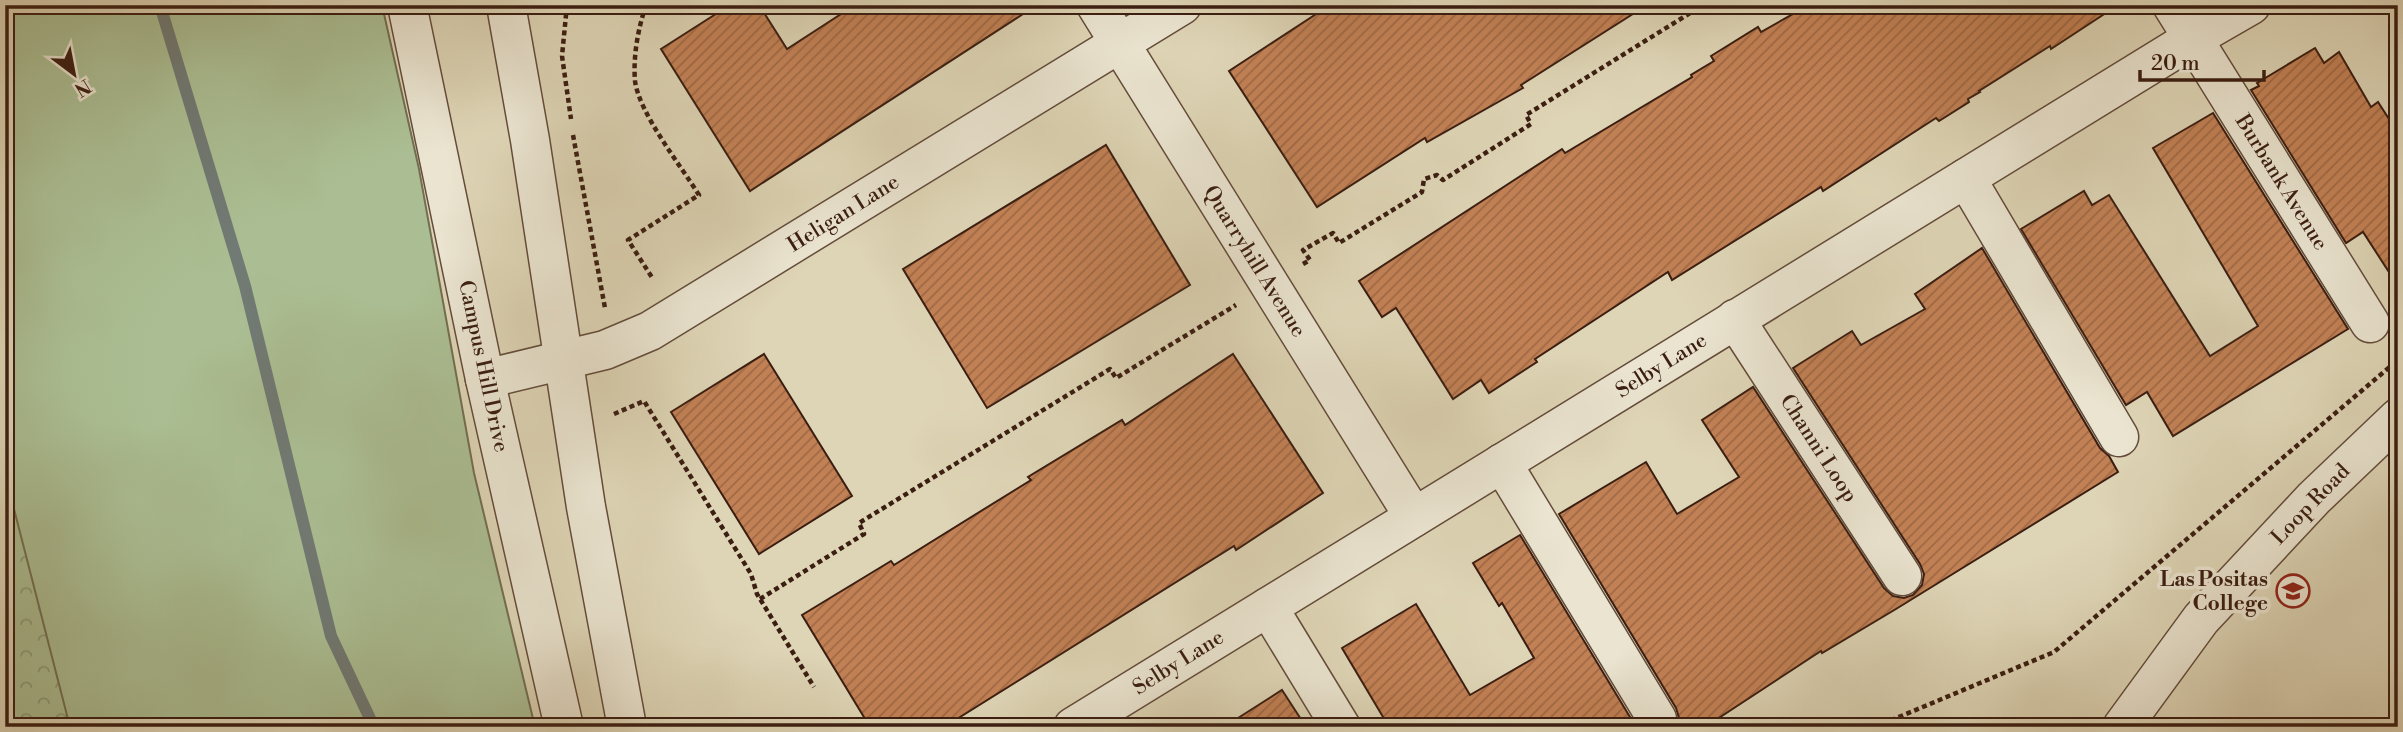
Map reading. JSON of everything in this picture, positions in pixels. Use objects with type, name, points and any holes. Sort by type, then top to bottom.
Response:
[{"type":"street","name":"Campus Hill Drive","points":[[407,5],[485,379],[564,727]]},
{"type":"street","points":[[506,5],[530,140],[586,507],[627,727]]},
{"type":"street","name":"Quarryhill Avenue","points":[[1096,5],[1414,517]]},
{"type":"street","name":"Heligan Lane","points":[[485,379],[604,350],[650,331],[1182,5]]},
{"type":"street","name":"Burbank Avenue","points":[[2172,5],[2370,323]]},
{"type":"street","name":"Selby Lane","points":[[1073,727],[2251,5]]},
{"type":"street","points":[[1966,178],[2119,437]]},
{"type":"street","name":"Channi Loop","points":[[1735,319],[1902,576]]},
{"type":"street","name":"Loop Road","points":[[2122,727],[2201,620],[2314,498],[2398,418]]},
{"type":"street","points":[[1503,463],[1657,719]]},
{"type":"street","points":[[1268,607],[1341,727]]},
{"type":"path","points":[[567,5],[562,56],[571,122],[605,299]]},
{"type":"path","points":[[646,5],[636,46],[635,82],[644,108],[699,195],[628,240],[653,279]]},
{"type":"path","points":[[760,598],[864,534],[859,523],[1110,369],[1116,378],[1310,260],[1303,250],[1333,233],[1339,243],[1422,192],[1424,179],[1437,175],[1443,180],[1531,124],[1525,115],[1703,5]]},
{"type":"path","points":[[1875,727],[2053,652],[2398,360]]},
{"type":"path","points":[[614,414],[644,401],[751,574],[760,598],[814,687]]},
{"type":"green space","points":[[5,5],[382,5],[419,169],[474,473],[535,727],[56,727],[5,546]]},
{"type":"green space","points":[[5,474],[70,727],[5,727]]},
{"type":"building","points":[[730,5],[759,5],[787,49],[855,5],[1037,5],[750,191],[661,49]]},
{"type":"building","points":[[1330,5],[1647,5],[1521,85],[1523,88],[1427,142],[1425,138],[1317,207],[1229,71]]},
{"type":"building","points":[[1809,5],[2118,5],[2051,49],[2050,46],[1979,91],[1968,99],[1969,102],[1939,121],[1936,118],[1823,191],[1821,187],[1672,280],[1668,272],[1535,359],[1537,362],[1489,393],[1481,380],[1453,399],[1396,308],[1382,317],[1359,281],[1562,149],[1565,153],[1692,77],[1691,75],[1714,61],[1711,56],[1758,27],[1761,32]]},
{"type":"building","points":[[2315,48],[2324,63],[2339,52],[2371,107],[2378,102],[2398,133],[2398,286],[2363,232],[2346,243],[2251,90],[2259,86],[2257,83]]},
{"type":"building","points":[[2213,113],[2348,329],[2173,436],[2147,392],[2126,405],[2021,229],[2084,191],[2092,205],[2109,195],[2210,356],[2258,326],[2153,148]]},
{"type":"building","points":[[1106,145],[1190,285],[987,408],[903,269]]},
{"type":"building","points":[[1982,248],[2100,448],[2109,456],[2118,472],[1896,609],[1822,653],[1821,651],[1705,727],[1677,727],[1679,718],[1676,708],[1559,514],[1646,462],[1677,514],[1739,477],[1702,420],[1753,387],[1884,588],[1893,596],[1904,598],[1913,595],[1922,585],[1924,574],[1920,564],[1793,368],[1852,331],[1861,345],[1925,309],[1915,294]]},
{"type":"building","points":[[764,354],[852,496],[759,554],[671,412]]},
{"type":"building","points":[[1233,354],[1323,493],[1236,550],[1234,546],[944,727],[870,727],[802,615],[891,561],[894,565],[1031,480],[1028,477],[1122,420],[1125,425]]},
{"type":"building","points":[[1520,535],[1636,727],[1389,727],[1342,648],[1416,604],[1470,695],[1534,658],[1502,603],[1499,606],[1473,563]]},
{"type":"building","points":[[1282,690],[1306,727],[1224,727]]},
{"type":"waterway","points":[[160,5],[245,286],[331,636],[374,727]]},
{"type":"place","name":"Las Positas College","points":[[2293,591]]}]
